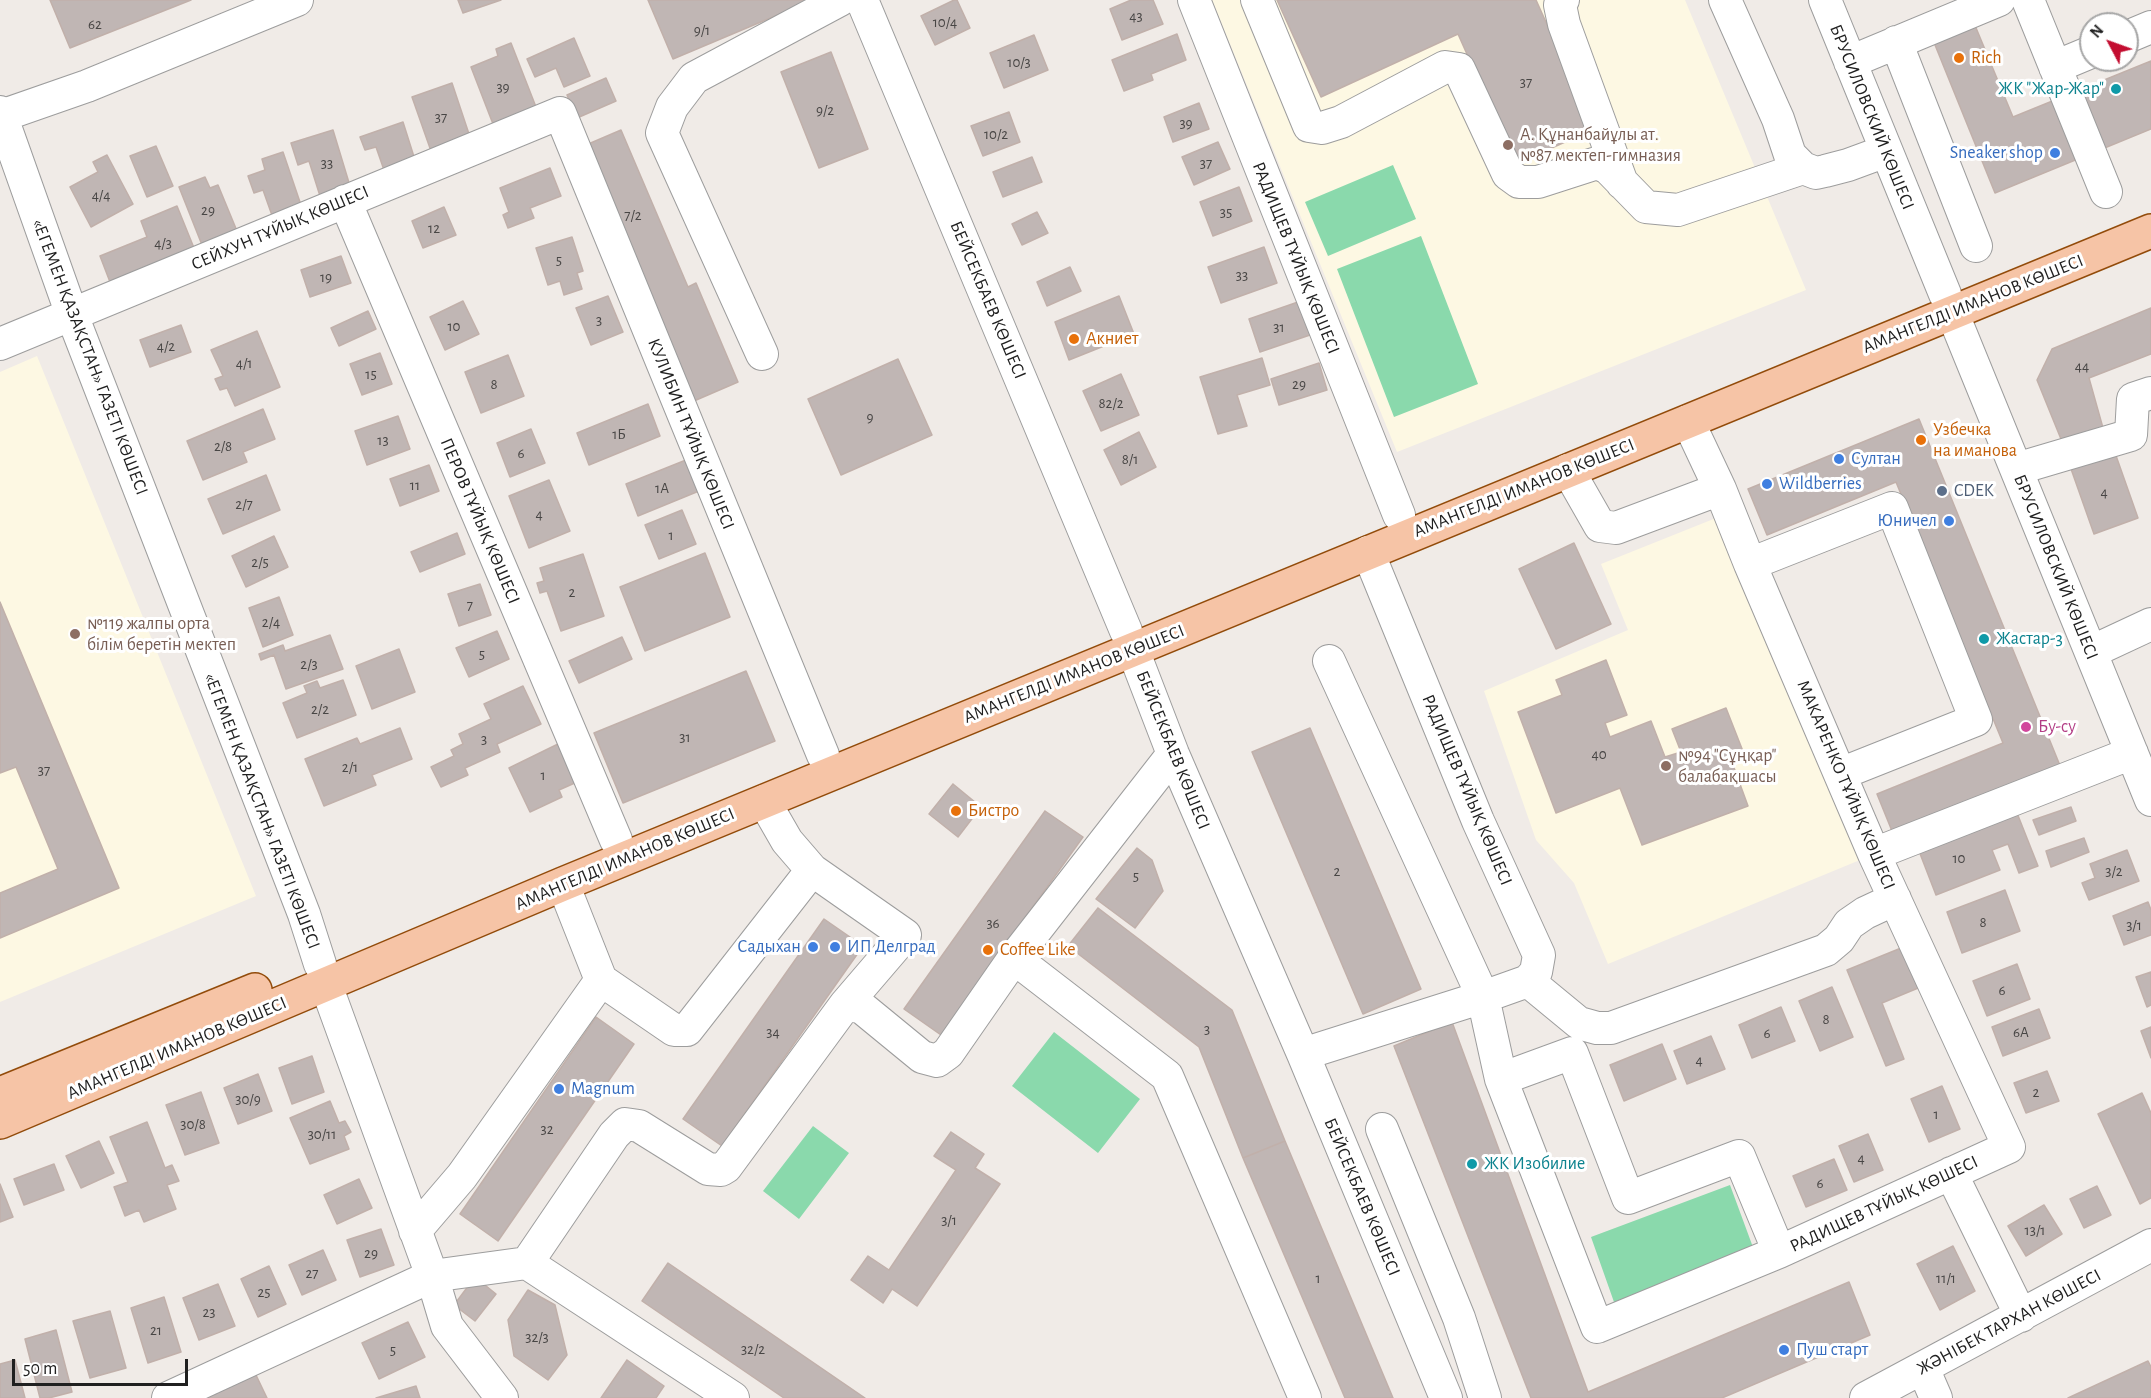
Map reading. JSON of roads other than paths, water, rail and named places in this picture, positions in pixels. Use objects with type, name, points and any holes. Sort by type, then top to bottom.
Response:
[{"type":"main road","name":"АМАНГЕЛДІ ИМАНОВ КӨШЕСІ","points":[[0,1122],[616,840],[823,755],[1368,552],[1688,421],[2151,208]]},
{"type":"main road","name":"АМАНГЕЛДІ ИМАНОВ КӨШЕСІ","points":[[0,1094],[563,884],[764,801],[1130,640],[1399,515],[1948,303],[2151,231]]},
{"type":"street","points":[[1,114],[87,86],[297,0]]},
{"type":"street","points":[[762,354],[662,133],[672,107],[694,78],[858,0]]},
{"type":"street","name":"БЕЙСЕКБАЕВ КӨШЕСІ","points":[[858,0],[1130,640],[1173,754],[1303,1054],[1446,1398]]},
{"type":"street","name":"РАДИЩЕВ ТҰЙЫҚ КӨШЕСІ","points":[[1194,0],[1399,515]]},
{"type":"street","points":[[1257,0],[1309,126],[1322,128],[1341,122],[1445,67],[1459,69],[1508,174],[1519,182],[1538,182],[1597,163],[1608,168],[1646,207],[1678,210],[1803,168]]},
{"type":"street","points":[[1563,0],[1560,6],[1564,24],[1622,183]]},
{"type":"street","points":[[1725,0],[1778,119],[1790,155],[1803,168],[1816,173],[1848,165],[1886,151]]},
{"type":"street","name":"БРУСИЛОВСКИЙ КӨШЕСІ","points":[[1825,0],[2151,800]]},
{"type":"street","points":[[1850,62],[1999,0]]},
{"type":"street","points":[[2028,0],[2106,192]]},
{"type":"street","points":[[1896,42],[1976,246]]},
{"type":"street","points":[[2055,67],[2079,57]]},
{"type":"street","name":"СЕЙХУН ТҰЙЫҚ КӨШЕСІ","points":[[0,344],[560,113]]},
{"type":"street","name":"КУЛИБИН ТҰЙЫҚ КӨШЕСІ","points":[[560,113],[823,755]]},
{"type":"street","name":"«ЕГЕМЕН ҚАЗАҚСТАН» ГАЗЕТІ КӨШЕСІ","points":[[1,114],[72,315],[296,894],[432,1276],[447,1326],[502,1398]]},
{"type":"street","name":"ПЕРОВ ТҰЙЫҚ КӨШЕСІ","points":[[345,201],[616,840]]},
{"type":"street","points":[[2016,468],[2131,435],[2133,399],[2151,393]]},
{"type":"street","name":"МАКАРЕНКО ТҰЙЫҚ КӨШЕСІ","points":[[1688,421],[1720,489],[1874,854],[2009,1147]]},
{"type":"street","points":[[1568,470],[1600,526],[1616,528],[1720,489]]},
{"type":"street","points":[[1750,564],[1892,508],[1976,720],[1840,774]]},
{"type":"street","name":"РАДИЩЕВ ТҰЙЫҚ КӨШЕСІ","points":[[1368,552],[1478,821],[1539,955],[1536,972],[1528,981]]},
{"type":"street","points":[[2091,652],[2151,624]]},
{"type":"street","points":[[1329,660],[1483,997],[1501,1079],[1597,1327],[1779,1252]]},
{"type":"street","points":[[1874,854],[2132,753]]},
{"type":"street","points":[[846,1005],[861,1007],[922,1057],[937,1061],[948,1053],[1014,958],[1173,754]]},
{"type":"street","points":[[527,1263],[625,1124],[639,1126],[708,1170],[721,1170],[726,1167],[846,1005],[905,935],[812,870],[787,841],[764,801]]},
{"type":"street","points":[[563,884],[601,980],[674,1030],[687,1030],[812,870]]},
{"type":"street","points":[[1303,1054],[1528,981],[1580,1023],[1597,1029],[1611,1028],[1826,950],[1839,939],[1849,924],[1865,913],[1895,899]]},
{"type":"street","points":[[1014,958],[1167,1076],[1305,1398]]},
{"type":"street","points":[[415,1231],[462,1176],[601,980]]},
{"type":"street","name":"РАДИЩЕВ ТҰЙЫҚ КӨШЕСІ","points":[[1501,1079],[1572,1053],[1628,1198],[1739,1156],[1779,1252],[2009,1147]]},
{"type":"street","points":[[1382,1129],[1459,1318],[1485,1398]]},
{"type":"street","points":[[1951,1173],[2021,1316]]},
{"type":"street","name":"ЖӘНІБЕК ТАРХАН КӨШЕСІ","points":[[1866,1398],[2151,1245]]},
{"type":"street","points":[[177,1396],[432,1276],[527,1263],[716,1393]]},
{"type":"street","points":[[1923,1368],[1936,1398]]},
{"type":"place","name":"Rich","points":[[1959,58]]},
{"type":"place","name":"ЖК \"Жар-Жар\"","points":[[2116,89]]},
{"type":"place","name":"А. Құнанбайұлы ат. №87 мектеп-гимназия","points":[[1508,145]]},
{"type":"place","name":"Sneaker shop","points":[[2055,153]]},
{"type":"place","name":"Акниет","points":[[1074,339]]},
{"type":"place","name":"Узбечка на иманова","points":[[1921,440]]},
{"type":"place","name":"Султан","points":[[1839,459]]},
{"type":"place","name":"Wildberries","points":[[1767,484]]},
{"type":"place","name":"CDEK","points":[[1942,491]]},
{"type":"place","name":"Юничел","points":[[1949,521]]},
{"type":"place","name":"№119 жалпы орта білім беретін мектеп","points":[[75,634]]},
{"type":"place","name":"Жастар-3","points":[[1984,639]]},
{"type":"place","name":"Бу-су","points":[[2026,727]]},
{"type":"place","name":"№94 \"Сұңқар\" балабақшасы","points":[[1666,766]]},
{"type":"place","name":"Бистро","points":[[956,811]]},
{"type":"place","name":"Садыхан","points":[[813,947]]},
{"type":"place","name":"ИП Делград","points":[[835,947]]},
{"type":"place","name":"Coffee Like","points":[[988,950]]},
{"type":"place","name":"Magnum","points":[[559,1089]]},
{"type":"place","name":"ЖК Изобилие","points":[[1472,1164]]},
{"type":"place","name":"Пуш старт","points":[[1784,1350]]}]
